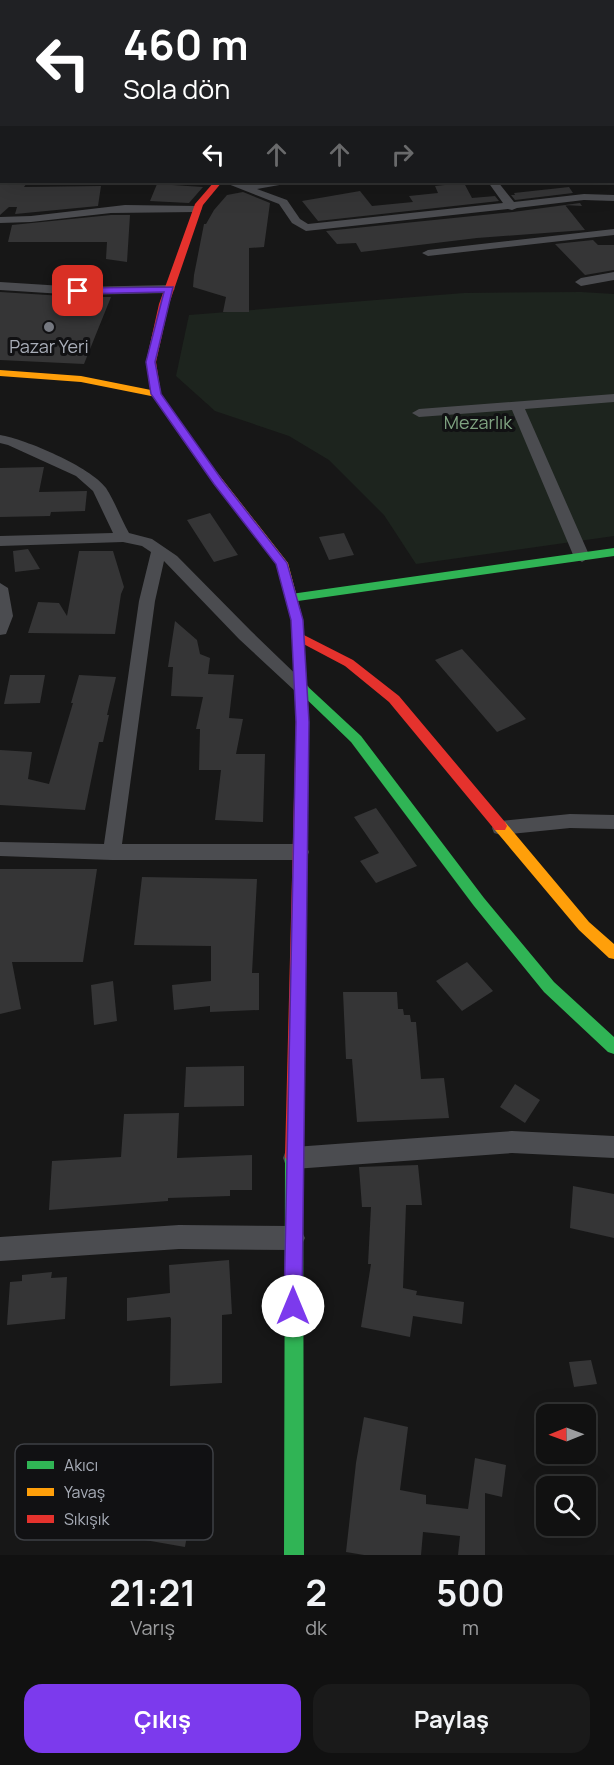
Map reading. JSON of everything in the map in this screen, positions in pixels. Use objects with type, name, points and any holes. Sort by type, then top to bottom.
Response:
[{"type":"main road","points":[[217,183],[197,209],[169,289],[151,362],[156,394],[218,482],[282,563],[297,620],[301,687],[292,1238],[294,1555]]},
{"type":"main road","points":[[0,373],[81,379],[156,394]]},
{"type":"main road","points":[[291,598],[614,552]]},
{"type":"main road","points":[[298,636],[349,663],[394,699],[584,926],[614,953]]},
{"type":"main road","points":[[301,687],[356,739],[479,902],[549,987],[614,1047]]},
{"type":"street","points":[[232,183],[283,202],[296,221],[306,228],[512,207],[581,193],[614,198]]},
{"type":"street","points":[[246,187],[274,183]]},
{"type":"street","points":[[494,183],[512,207]]},
{"type":"street","points":[[0,220],[26,221],[112,209],[197,209]]},
{"type":"street","points":[[428,253],[614,232]]},
{"type":"street","points":[[580,282],[614,276]]},
{"type":"street","points":[[0,286],[78,291],[169,289]]},
{"type":"street","points":[[419,413],[614,398]]},
{"type":"street","points":[[517,407],[582,557]]},
{"type":"street","points":[[0,439],[12,441],[81,472],[99,489],[123,537]]},
{"type":"street","points":[[0,541],[123,537],[147,542],[172,559],[245,635],[301,687]]},
{"type":"street","points":[[112,852],[147,601],[159,550]]},
{"type":"street","points":[[0,588],[5,616],[0,630]]},
{"type":"street","points":[[501,828],[570,822],[614,822]]},
{"type":"street","points":[[0,849],[112,852],[300,852]]},
{"type":"street","points":[[294,1158],[512,1142],[614,1148]]},
{"type":"street","points":[[0,1249],[179,1237],[292,1238]]},
{"type":"green space","name":"Mezarlık","points":[[464,293],[614,294],[614,536],[416,564],[384,515],[329,460],[289,436],[215,411],[176,376],[189,315]]},
{"type":"building","points":[[0,183],[27,183],[24,187],[101,186],[98,206],[15,214],[17,207],[9,207],[0,215]]},
{"type":"building","points":[[464,183],[472,198],[495,196],[499,201],[318,221],[302,201],[360,191],[372,206],[413,202],[409,196],[438,193],[435,186]]},
{"type":"building","points":[[157,184],[203,187],[189,203],[150,201]]},
{"type":"building","points":[[569,187],[573,193],[515,200],[511,195],[515,195],[514,193]]},
{"type":"building","points":[[243,192],[270,203],[264,247],[249,248],[249,312],[223,312],[226,297],[193,287],[194,275],[204,224],[227,195]]},
{"type":"building","points":[[580,203],[582,206],[565,205]]},
{"type":"building","points":[[565,205],[585,230],[477,238],[361,252],[356,243],[337,244],[326,231],[513,212]]},
{"type":"building","points":[[130,215],[127,262],[106,259],[107,242],[8,242],[12,225]]},
{"type":"building","points":[[593,240],[598,245],[614,245],[614,270],[585,275],[555,244]]},
{"type":"building","name":"Pazar Yeri","points":[[0,292],[111,297],[84,364],[0,360]]},
{"type":"building","points":[[44,467],[39,492],[87,491],[85,511],[51,512],[50,516],[0,517],[0,468]]},
{"type":"building","points":[[210,513],[238,555],[214,562],[187,520]]},
{"type":"building","points":[[344,533],[354,555],[329,560],[319,537]]},
{"type":"building","points":[[28,549],[40,569],[15,572],[13,551]]},
{"type":"building","points":[[79,551],[113,551],[124,587],[115,634],[28,633],[38,602],[59,603],[67,616]]},
{"type":"building","points":[[175,621],[197,640],[200,654],[210,658],[208,674],[234,675],[229,718],[243,719],[236,754],[265,754],[263,822],[215,820],[221,770],[199,770],[200,729],[196,729],[203,697],[171,696],[173,667],[168,667]]},
{"type":"building","points":[[462,649],[526,719],[497,732],[435,660]]},
{"type":"building","points":[[10,675],[45,675],[40,703],[4,704]]},
{"type":"building","points":[[79,675],[116,677],[103,742],[99,742],[85,810],[0,805],[0,750],[32,752],[28,779],[49,784]]},
{"type":"building","points":[[376,808],[417,866],[376,883],[360,861],[379,853],[354,817]]},
{"type":"building","points":[[0,869],[97,869],[83,962],[12,962],[21,1009],[0,1014]]},
{"type":"building","points":[[142,877],[257,879],[252,973],[259,973],[259,1010],[210,1012],[210,1006],[174,1010],[172,985],[211,981],[211,946],[134,945]]},
{"type":"building","points":[[467,962],[493,991],[462,1011],[436,981]]},
{"type":"building","points":[[113,981],[117,1021],[94,1025],[91,985]]},
{"type":"building","points":[[343,992],[397,992],[398,1009],[403,1009],[404,1015],[410,1015],[411,1022],[416,1022],[421,1079],[444,1078],[449,1118],[357,1122],[352,1059],[346,1059]]},
{"type":"building","points":[[244,1066],[244,1106],[184,1107],[186,1067]]},
{"type":"building","points":[[515,1084],[540,1100],[525,1123],[500,1107]]},
{"type":"building","points":[[179,1113],[177,1158],[252,1155],[252,1190],[230,1190],[230,1196],[168,1198],[168,1201],[49,1210],[52,1161],[121,1157],[124,1114]]},
{"type":"building","points":[[418,1165],[422,1205],[406,1205],[403,1288],[417,1291],[416,1295],[464,1302],[462,1324],[413,1316],[410,1337],[361,1327],[371,1264],[368,1264],[371,1207],[362,1207],[359,1167]]},
{"type":"building","points":[[573,1186],[614,1194],[614,1238],[570,1228]]},
{"type":"building","points":[[229,1260],[232,1314],[222,1315],[222,1383],[170,1386],[171,1319],[170,1317],[127,1321],[127,1298],[170,1293],[169,1265]]},
{"type":"building","points":[[52,1272],[51,1278],[67,1277],[65,1319],[7,1325],[10,1282],[22,1281],[22,1275]]},
{"type":"building","points":[[591,1360],[597,1384],[574,1387],[569,1362]]},
{"type":"building","points":[[364,1417],[408,1427],[400,1490],[426,1495],[426,1504],[468,1509],[475,1458],[506,1465],[502,1497],[485,1493],[485,1555],[458,1555],[460,1536],[423,1532],[421,1555],[364,1555],[346,1552],[356,1463]]},
{"type":"building","points":[[145,1540],[186,1540],[185,1547]]},
{"type":"traffic: fast","points":[[291,598],[614,552]]},
{"type":"traffic: fast","points":[[301,687],[356,739],[479,902],[549,987],[614,1047]]},
{"type":"traffic: fast","points":[[294,1157],[294,1555]]},
{"type":"traffic: slow","points":[[0,373],[81,379],[156,394]]},
{"type":"traffic: slow","points":[[208,468],[282,563],[297,620],[302,717]]},
{"type":"traffic: slow","points":[[500,826],[584,926],[614,953]]},
{"type":"traffic: jam","points":[[208,468],[156,394],[151,362],[164,304],[199,204],[217,183]]},
{"type":"traffic: jam","points":[[298,636],[349,663],[394,699],[500,826]]},
{"type":"traffic: jam","points":[[294,1157],[302,717]]},
{"type":"place","name":"Pazar Yeri","points":[[49,327]]},
{"type":"route","points":[[78,291],[169,289],[151,362],[156,394],[218,482],[282,563],[297,620],[302,722],[292,1238],[293,1306]]}]
